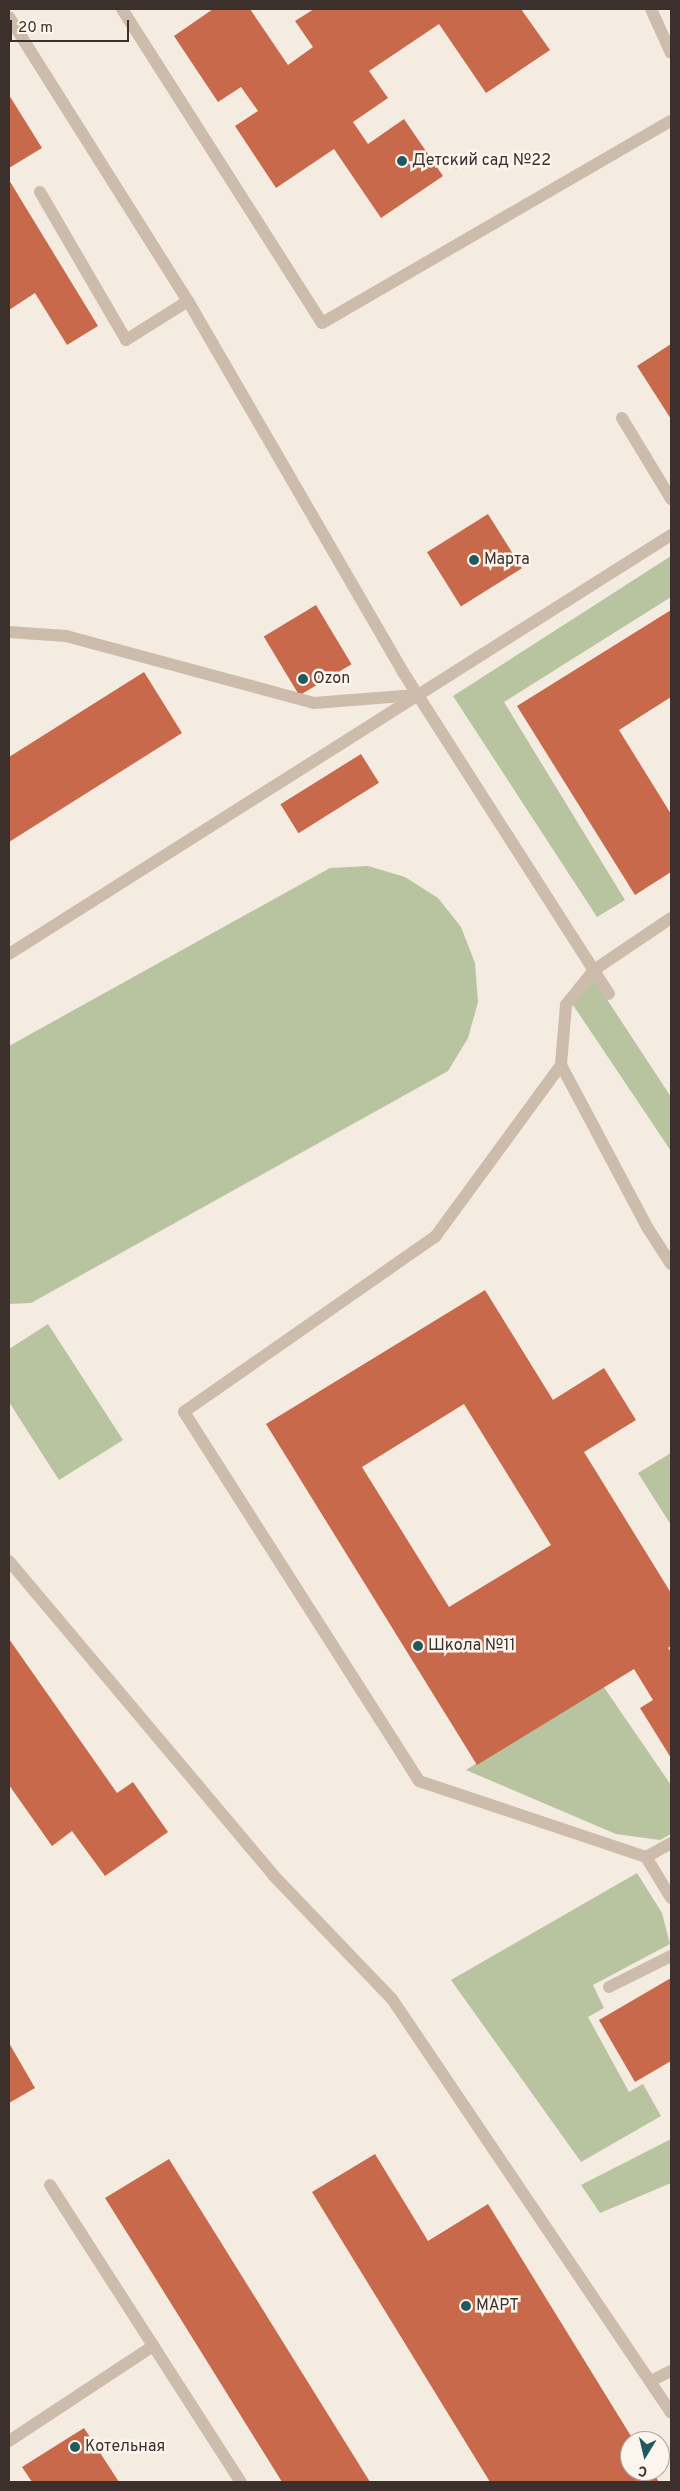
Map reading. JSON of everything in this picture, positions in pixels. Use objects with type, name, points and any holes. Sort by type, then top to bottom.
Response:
[{"type":"street","points":[[122,9],[322,323],[671,121]]},
{"type":"street","points":[[651,9],[671,53]]},
{"type":"street","points":[[9,17],[188,301],[418,695],[610,994]]},
{"type":"street","points":[[40,192],[126,340],[188,301]]},
{"type":"street","points":[[622,418],[671,499]]},
{"type":"street","points":[[9,954],[671,535]]},
{"type":"street","points":[[9,632],[66,636],[314,703],[362,697],[418,695]]},
{"type":"street","points":[[671,918],[594,970],[566,1005],[561,1065],[436,1236],[184,1412],[419,1781],[646,1857],[671,1898]]},
{"type":"street","points":[[561,1065],[647,1227],[671,1264]]},
{"type":"street","points":[[9,1561],[274,1875],[392,1999],[671,2413]]},
{"type":"street","points":[[646,1857],[671,1842]]},
{"type":"street","points":[[610,1987],[671,1956]]},
{"type":"street","points":[[50,2184],[241,2482]]},
{"type":"street","points":[[9,2440],[153,2346]]},
{"type":"street","points":[[651,2381],[671,2371]]},
{"type":"green space","points":[[671,556],[671,597],[504,702],[625,900],[597,917],[453,696]]},
{"type":"green space","points":[[368,866],[405,877],[438,898],[461,927],[475,963],[478,1002],[468,1038],[448,1071],[31,1303],[9,1304],[9,1046],[330,868]]},
{"type":"green space","points":[[593,978],[671,1097],[671,1151],[573,1005]]},
{"type":"green space","points":[[48,1324],[123,1440],[59,1480],[9,1402],[9,1349]]},
{"type":"green space","points":[[671,1453],[671,1525],[638,1473]]},
{"type":"green space","points":[[601,1683],[671,1785],[671,1834],[660,1840],[616,1834],[466,1770]]},
{"type":"green space","points":[[637,1873],[662,1913],[670,1944],[593,1985],[604,2008],[588,2017],[629,2092],[643,2084],[661,2116],[581,2162],[451,1980]]},
{"type":"green space","points":[[671,2139],[671,2183],[600,2213],[581,2185]]},
{"type":"building","points":[[213,9],[250,9],[288,65],[313,47],[295,21],[314,9],[521,9],[550,50],[486,93],[439,24],[369,71],[388,98],[353,122],[368,144],[404,119],[443,176],[381,218],[334,149],[276,188],[235,126],[258,111],[241,87],[218,102],[174,36]]},
{"type":"building","points":[[9,95],[42,148],[9,168]]},
{"type":"building","points":[[9,180],[98,326],[67,345],[35,293],[9,310]]},
{"type":"building","points":[[671,344],[671,419],[637,366]]},
{"type":"building","name":"Марта","points":[[488,514],[522,568],[461,606],[427,552]]},
{"type":"building","points":[[316,605],[352,664],[299,696],[264,636]]},
{"type":"building","points":[[671,610],[671,697],[619,730],[671,814],[671,872],[635,895],[517,706]]},
{"type":"building","points":[[144,672],[182,733],[9,842],[9,757]]},
{"type":"building","points":[[361,754],[379,783],[298,833],[280,804]]},
{"type":"building","points":[[485,1290],[553,1400],[604,1368],[636,1420],[584,1452],[671,1593],[671,1646],[668,1648],[671,1652],[671,1758],[640,1708],[653,1700],[634,1669],[477,1765],[266,1424]],"holes":[[[464,1404],[551,1545],[449,1607],[362,1467]]]},
{"type":"building","points":[[9,1639],[117,1793],[133,1782],[168,1832],[105,1876],[72,1831],[52,1846],[9,1785]]},
{"type":"building","points":[[671,1978],[671,2061],[635,2082],[599,2020]]},
{"type":"building","points":[[9,2043],[35,2088],[9,2103]]},
{"type":"building","name":"МАРТ","points":[[375,2154],[428,2241],[488,2204],[628,2431],[620,2431],[620,2481],[659,2482],[490,2482],[312,2192]]},
{"type":"building","points":[[169,2159],[370,2482],[282,2482],[105,2198]]},
{"type":"building","name":"Котельная","points":[[84,2428],[119,2482],[32,2482],[22,2467]]},
{"type":"place","name":"Детский сад №22","points":[[402,161]]},
{"type":"place","name":"Марта","points":[[474,560]]},
{"type":"place","name":"Ozon","points":[[303,679]]},
{"type":"place","name":"Школа №11","points":[[418,1646]]},
{"type":"place","name":"МАРТ","points":[[466,2306]]},
{"type":"place","name":"Котельная","points":[[75,2447]]}]
